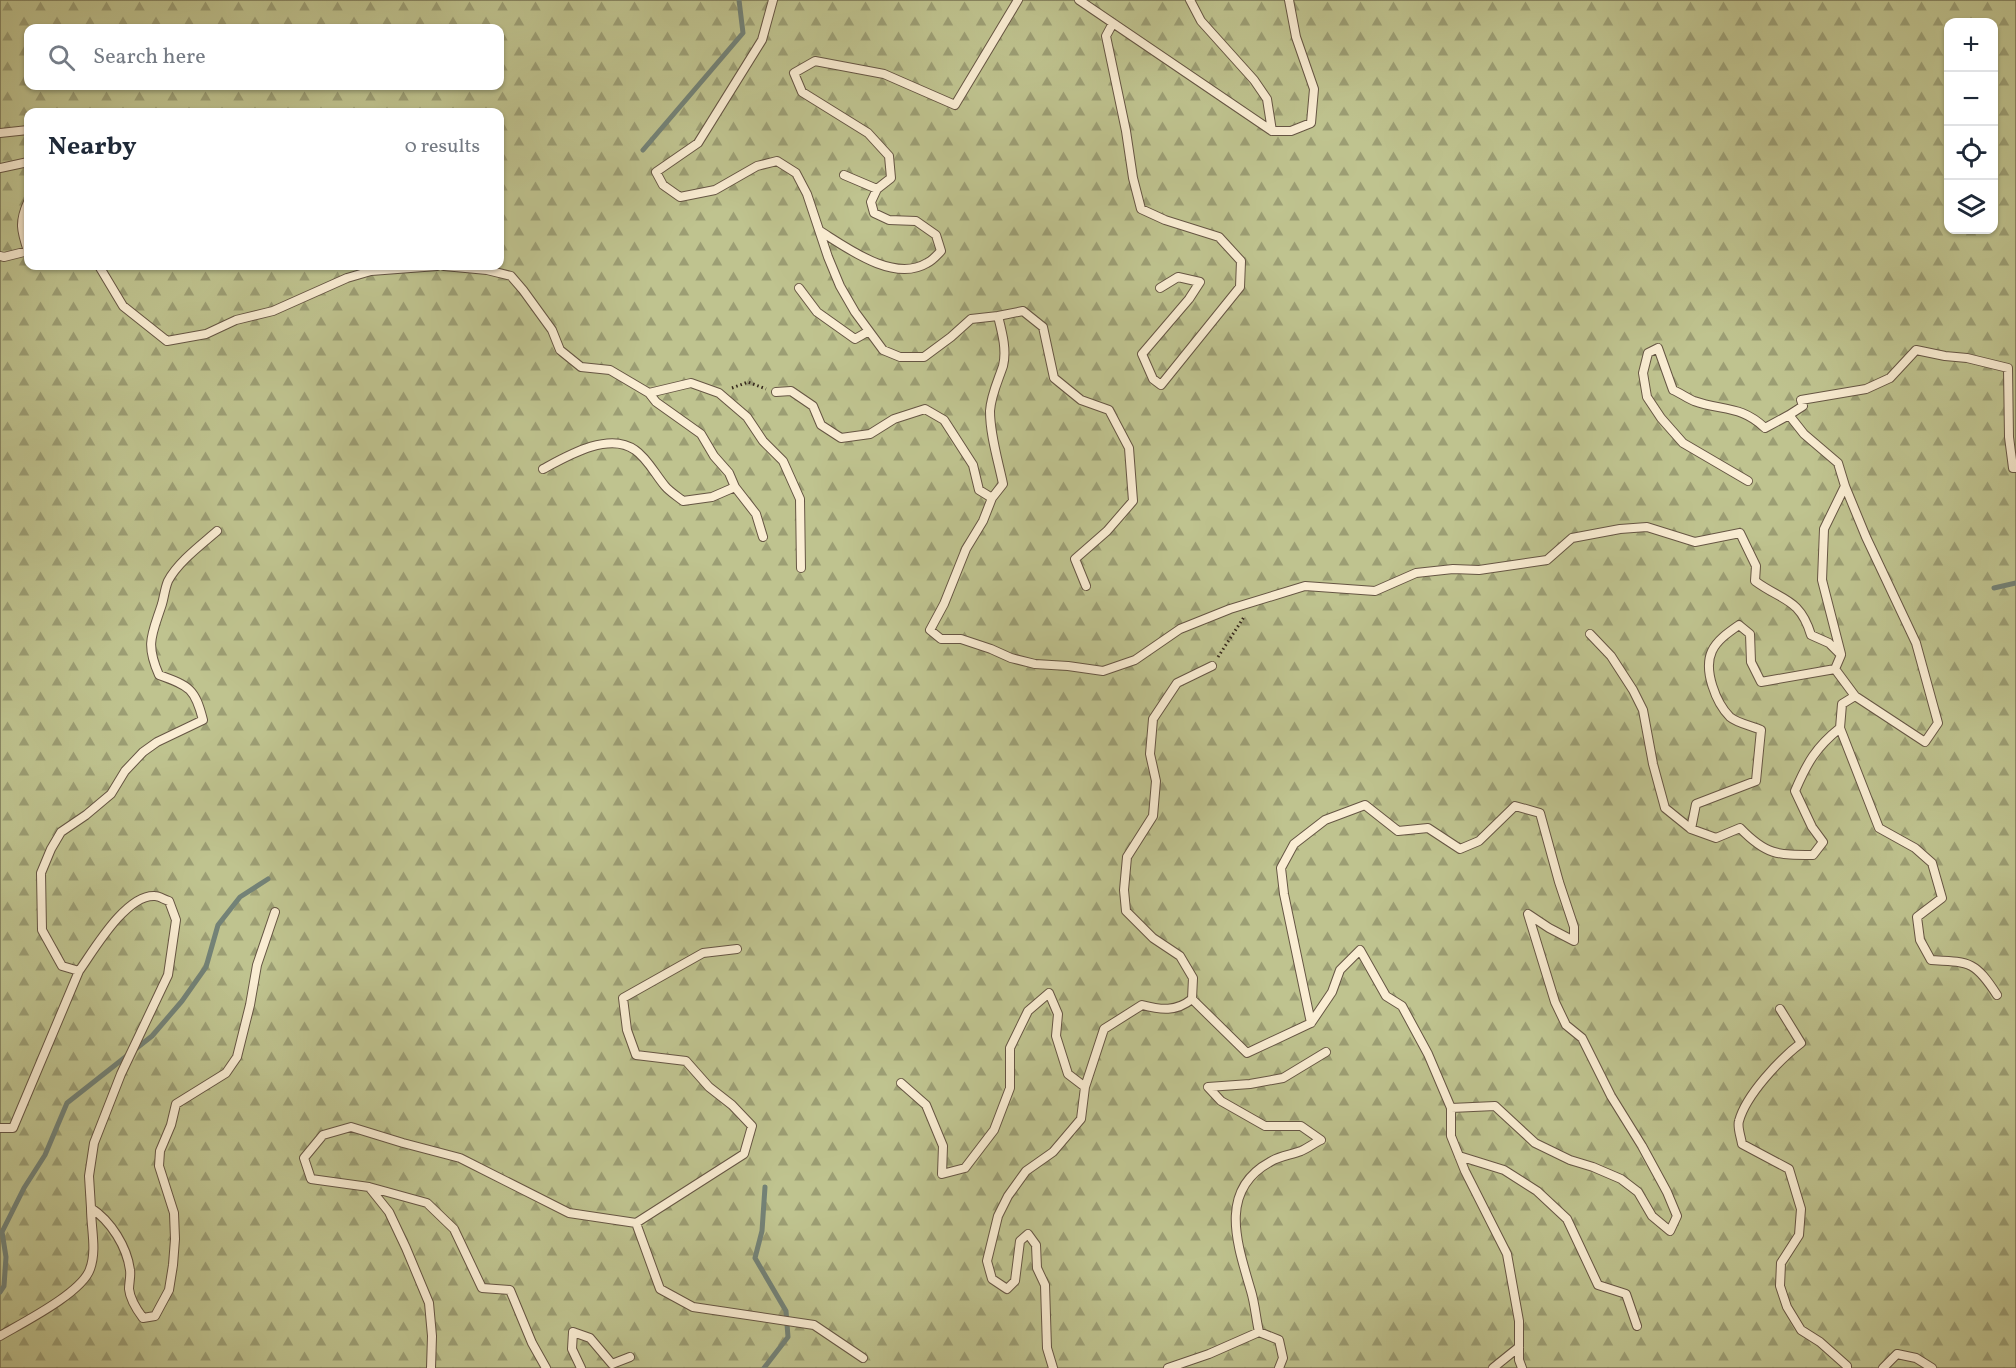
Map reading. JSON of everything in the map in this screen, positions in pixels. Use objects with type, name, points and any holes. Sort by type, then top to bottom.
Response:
[{"type":"lane","points":[[773,0],[762,40],[699,143],[656,172],[663,185],[680,197],[715,190],[757,166],[777,161],[796,173],[807,194],[840,286],[855,312],[883,350],[900,357],[924,357],[971,319],[1023,311],[1043,327],[1054,378],[1081,400],[1109,410],[1129,447],[1133,501],[1107,531],[1075,560],[1086,586]]},
{"type":"lane","points":[[1079,0],[1272,131],[1292,131],[1311,123],[1314,89],[1296,38],[1289,0]]},
{"type":"lane","points":[[1190,0],[1201,21],[1254,80],[1267,99],[1272,131]]},
{"type":"lane","points":[[820,231],[869,261],[902,270],[926,264],[941,251],[936,235],[916,221],[889,220],[874,213],[871,202],[877,189],[891,178],[889,156],[868,133],[802,92],[794,73],[815,61],[884,74],[955,105],[1014,1]]},
{"type":"lane","points":[[1113,23],[1106,36],[1126,131],[1132,178],[1141,209],[1165,220],[1219,237],[1241,261],[1240,287],[1161,385],[1153,378],[1142,354],[1189,299],[1200,282],[1178,277],[1160,288]]},
{"type":"lane","points":[[0,133],[24,130]]},
{"type":"lane","points":[[0,168],[24,163]]},
{"type":"lane","points":[[844,175],[877,189]]},
{"type":"lane","points":[[24,211],[21,217],[24,238]]},
{"type":"lane","points":[[0,256],[24,252]]},
{"type":"lane","points":[[101,270],[123,306],[167,341],[206,334],[236,320],[273,311],[347,278],[384,270]]},
{"type":"lane","points":[[487,270],[511,276],[552,330],[561,350],[581,367],[610,370],[649,393],[656,402],[701,434],[714,456],[729,473],[735,488],[756,514],[762,537]]},
{"type":"lane","points":[[800,288],[817,312],[855,339],[869,331]]},
{"type":"lane","points":[[998,316],[1004,340],[1003,365],[995,386],[990,410],[993,440],[1003,484],[992,498],[983,521],[966,549],[944,604],[930,630],[941,639],[961,639],[1011,658],[1035,664],[1103,671],[1135,660],[1180,629],[1230,609],[1305,586],[1375,591],[1416,573],[1453,569],[1479,570],[1547,560],[1572,538],[1620,529],[1647,527],[1695,542],[1740,533],[1756,566],[1755,581],[1769,592],[1795,604],[1807,621],[1810,635],[1829,643],[1841,654]]},
{"type":"lane","points":[[1748,481],[1683,442],[1660,418],[1647,397],[1642,373],[1648,353],[1658,348],[1673,390],[1695,401],[1722,406],[1753,416],[1765,428],[1803,406],[1801,400],[1866,390],[1890,378],[1916,350],[1977,360],[2008,368],[2009,437],[2013,468],[2016,468]]},
{"type":"lane","points":[[649,393],[691,383],[719,393],[747,417],[763,441],[783,461],[800,499],[801,568]]},
{"type":"lane","points":[[776,392],[791,391],[806,400],[813,406],[821,425],[842,438],[870,434],[894,419],[925,409],[944,420],[973,465],[979,490],[992,498]]},
{"type":"lane","points":[[1789,415],[1804,434],[1838,463],[1866,537],[1916,643],[1938,723],[1925,742],[1855,696],[1835,669]]},
{"type":"lane","points":[[543,469],[571,454],[617,442],[634,449],[652,468],[666,488],[682,501],[712,497],[735,488]]},
{"type":"lane","points":[[1835,669],[1841,654],[1822,580],[1824,529],[1845,486]]},
{"type":"lane","points":[[79,971],[62,966],[42,930],[41,873],[61,832],[111,794],[125,771],[143,752],[157,742],[203,720],[199,703],[191,689],[159,675],[151,657],[151,643],[154,623],[168,581],[190,555],[217,531]]},
{"type":"lane","points":[[1691,829],[1696,804],[1756,781],[1761,729],[1731,718],[1717,698],[1709,674],[1711,651],[1725,634],[1739,625],[1750,634],[1751,662],[1761,682],[1835,669]]},
{"type":"lane","points":[[1590,634],[1611,656],[1643,710],[1653,764],[1665,808],[1691,829],[1716,838],[1740,828],[1755,843],[1780,855],[1813,855],[1822,842],[1812,827],[1795,791],[1804,770],[1822,742],[1840,728]]},
{"type":"lane","points":[[1053,1368],[1047,1348],[1045,1285],[1037,1268],[1036,1245],[1028,1234],[1020,1241],[1015,1281],[1007,1289],[992,1279],[987,1261],[998,1216],[1008,1196],[1026,1171],[1053,1152],[1081,1119],[1084,1087],[1104,1029],[1142,1005],[1162,1010],[1184,1006],[1192,999],[1193,978],[1180,956],[1152,938],[1125,911],[1124,890],[1127,857],[1153,816],[1156,781],[1150,754],[1153,719],[1177,683],[1212,666]]},
{"type":"lane","points":[[1855,696],[1842,704],[1840,728],[1879,828],[1915,848],[1932,863],[1942,898],[1917,917],[1920,940],[1931,960],[1966,962],[1985,976],[1997,995]]},
{"type":"lane","points":[[1311,1023],[1284,894],[1281,868],[1294,844],[1325,820],[1365,805],[1398,831],[1428,828],[1460,849],[1479,841],[1515,806],[1540,813],[1574,927],[1574,941],[1528,914],[1555,1002],[1566,1024],[1582,1038],[1611,1096],[1667,1192],[1677,1216],[1671,1231],[1653,1216],[1638,1192],[1621,1179],[1570,1160],[1535,1143],[1495,1106],[1451,1108]]},
{"type":"lane","points":[[0,1128],[13,1128],[79,971],[108,929],[133,902],[155,896],[169,901],[176,920],[168,975],[123,1069],[94,1143],[89,1176],[94,1248],[90,1272],[73,1292],[0,1336]]},
{"type":"lane","points":[[92,1208],[103,1216],[126,1254],[130,1272],[129,1291],[135,1307],[143,1318],[155,1316],[169,1290],[175,1239],[174,1213],[159,1166],[160,1151],[171,1125],[176,1104],[226,1073],[237,1057],[257,964],[275,912]]},
{"type":"lane","points":[[546,1368],[532,1343],[510,1290],[482,1288],[454,1229],[428,1203],[369,1187],[311,1179],[304,1158],[323,1135],[351,1126],[460,1158],[569,1213],[636,1223],[744,1154],[752,1126],[732,1105],[709,1087],[686,1061],[636,1055],[627,1030],[623,998],[703,953],[737,949]]},
{"type":"lane","points":[[1192,999],[1247,1053],[1311,1023],[1332,992],[1340,970],[1360,950],[1386,996],[1402,1006],[1428,1054],[1451,1108],[1451,1136],[1507,1254],[1519,1321],[1519,1360],[1522,1368]]},
{"type":"lane","points":[[901,1083],[926,1105],[943,1146],[942,1174],[965,1168],[994,1130],[1010,1088],[1010,1048],[1028,1011],[1049,993],[1058,1014],[1056,1036],[1068,1074],[1084,1087]]},
{"type":"lane","points":[[1780,1009],[1801,1043],[1784,1056],[1752,1095],[1738,1122],[1742,1144],[1789,1169],[1801,1209],[1799,1235],[1781,1263],[1780,1286],[1787,1307],[1801,1330],[1820,1342],[1847,1368]]},
{"type":"lane","points":[[1259,1332],[1252,1294],[1237,1248],[1235,1215],[1239,1194],[1250,1177],[1270,1162],[1321,1140],[1301,1126],[1265,1126],[1221,1101],[1208,1088],[1283,1078],[1326,1052]]},
{"type":"lane","points":[[1459,1156],[1504,1170],[1537,1191],[1567,1219],[1598,1285],[1626,1294],[1637,1326]]},
{"type":"lane","points":[[369,1187],[389,1212],[429,1303],[432,1336],[431,1368]]},
{"type":"lane","points":[[636,1223],[660,1289],[693,1307],[814,1325],[864,1358]]},
{"type":"lane","points":[[581,1368],[572,1349],[573,1332],[590,1338],[612,1364],[630,1357]]},
{"type":"lane","points":[[1168,1368],[1209,1354],[1259,1332],[1279,1340],[1283,1358],[1280,1368]]},
{"type":"lane","points":[[1493,1368],[1519,1347]]},
{"type":"lane","points":[[1883,1368],[1897,1354],[1916,1358],[1932,1368]]},
{"type":"path","points":[[719,393],[748,382],[776,392]]},
{"type":"path","points":[[1212,666],[1243,619],[1258,601]]},
{"type":"green space","points":[[0,0],[2016,0],[2016,1368],[0,1368]]},
{"type":"waterway","points":[[643,150],[743,33],[739,0]]},
{"type":"waterway","points":[[1994,588],[2016,583]]},
{"type":"waterway","points":[[0,1292],[4,1286],[6,1257],[2,1232],[24,1188],[45,1155],[67,1103],[152,1036],[182,1001],[206,967],[218,925],[240,897],[268,879]]},
{"type":"waterway","points":[[764,1368],[788,1337],[786,1311],[755,1258],[762,1231],[765,1187]]}]
